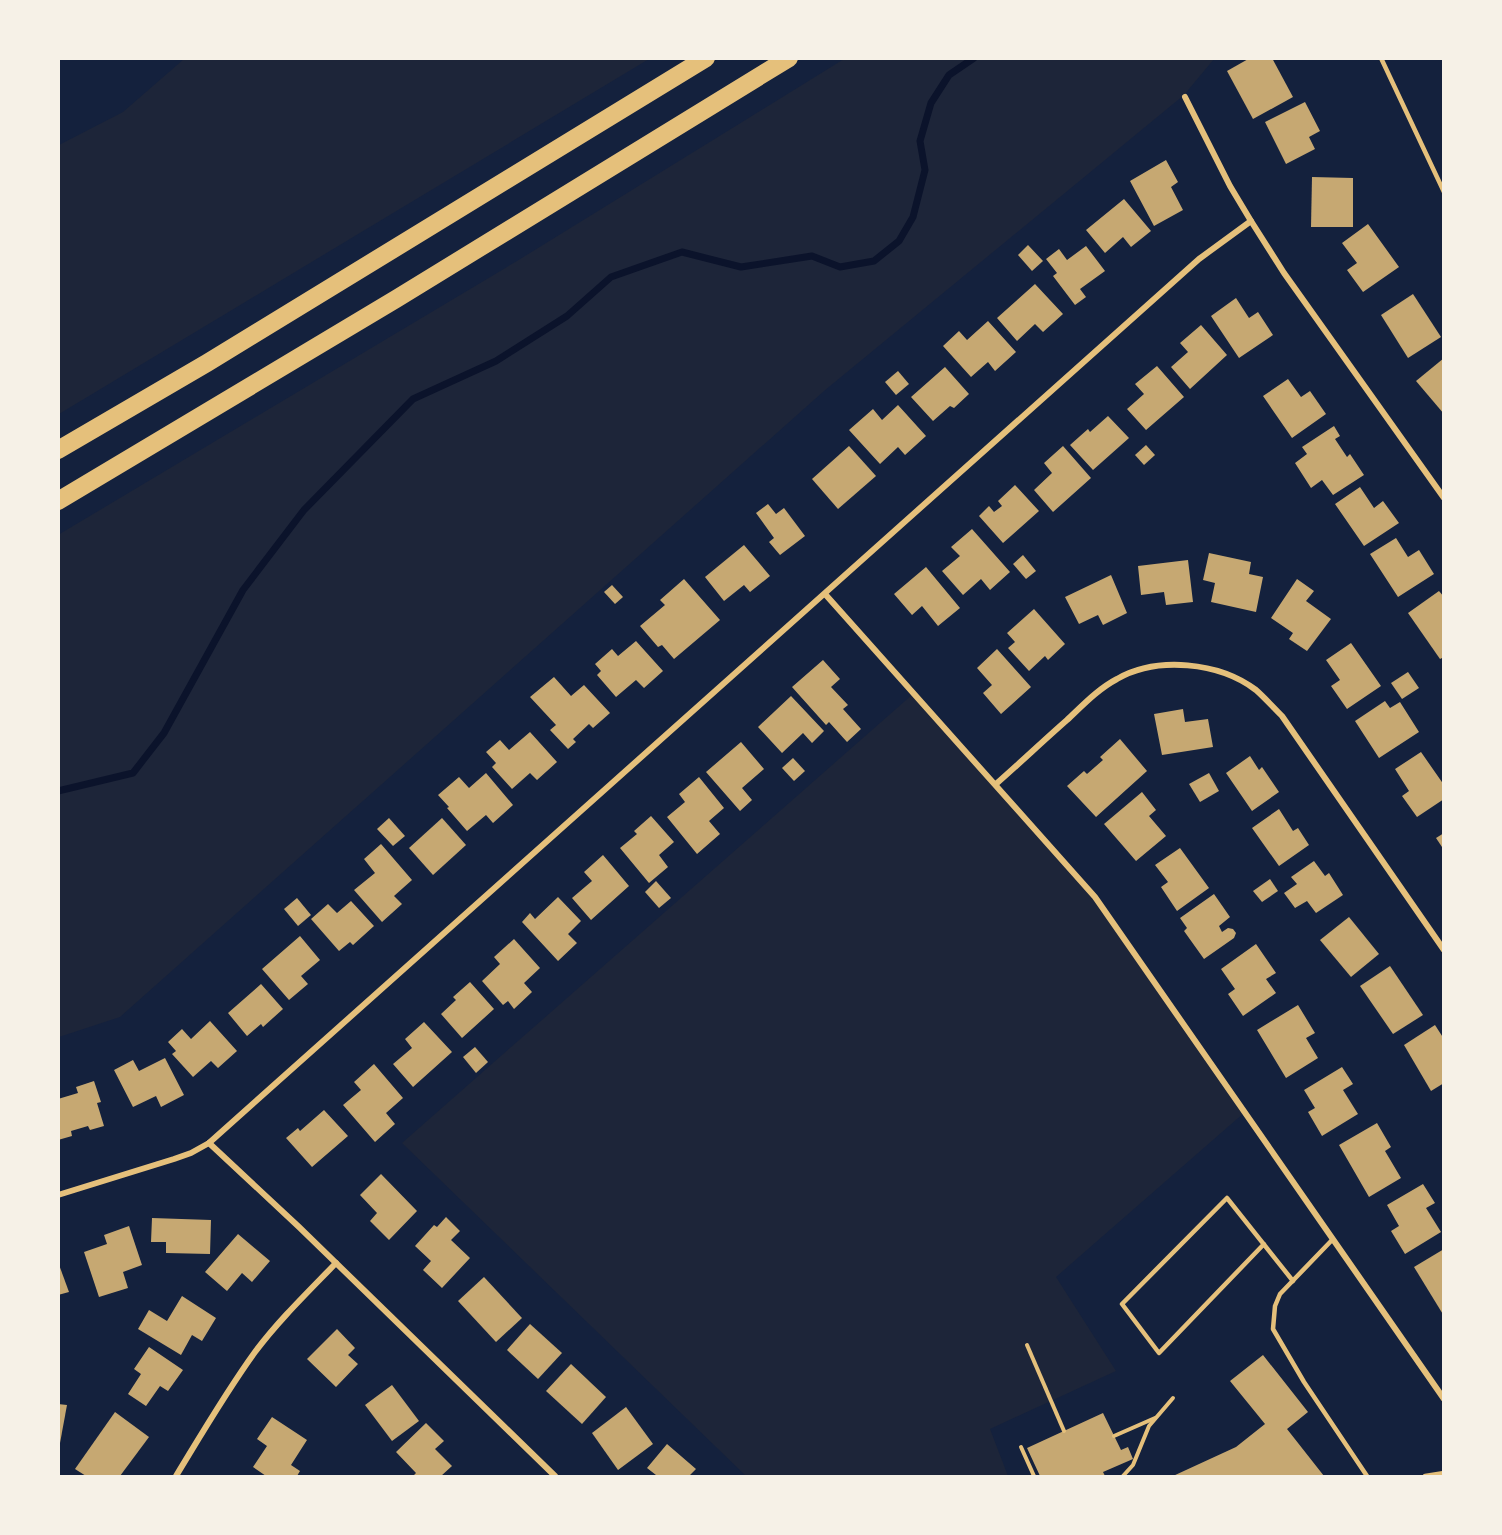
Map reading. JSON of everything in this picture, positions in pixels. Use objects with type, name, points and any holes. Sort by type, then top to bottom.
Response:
[{"type":"highway","points":[[58,450],[218,357],[706,58]]},
{"type":"highway","points":[[58,501],[396,299],[789,58]]},
{"type":"street","points":[[1185,97],[1230,186],[1284,273],[1443,498]]},
{"type":"street","points":[[58,1195],[174,1160],[209,1143],[1199,259],[1251,221]]},
{"type":"street","points":[[825,594],[996,784],[1113,921],[1443,1399]]},
{"type":"street","points":[[996,784],[1096,693],[1117,679],[1136,671],[1171,665],[1205,668],[1239,680],[1256,691],[1282,716],[1443,950]]},
{"type":"street","points":[[209,1143],[555,1476]]},
{"type":"street","points":[[176,1476],[221,1402],[255,1352],[286,1315],[336,1263]]},
{"type":"lane","points":[[1381,58],[1443,192]]},
{"type":"lane","points":[[1264,1244],[1159,1353],[1122,1304],[1227,1198],[1264,1244],[1293,1281]]},
{"type":"lane","points":[[1333,1239],[1280,1294],[1275,1306],[1273,1329],[1304,1382],[1367,1476]]},
{"type":"lane","points":[[1425,1476],[1443,1473]]},
{"type":"path","points":[[1027,1346],[1064,1431]]},
{"type":"path","points":[[1123,1476],[1133,1466],[1149,1426],[1173,1398]]},
{"type":"path","points":[[1114,1436],[1156,1418]]},
{"type":"path","points":[[1021,1447],[1034,1476]]},
{"type":"shaded area","points":[[184,59],[649,59],[59,414],[59,145],[123,112]]},
{"type":"shaded area","points":[[844,59],[1214,59],[1184,95],[824,391],[120,1017],[59,1037],[58,535],[517,261]]},
{"type":"shaded area","points":[[913,694],[1095,897],[1245,1112],[1056,1277],[1116,1371],[990,1429],[1008,1476],[746,1476],[402,1143]]},
{"type":"building","points":[[1250,58],[1272,58],[1293,97],[1253,119],[1227,71]]},
{"type":"building","points":[[1305,102],[1320,131],[1309,137],[1315,149],[1286,164],[1265,122]]},
{"type":"building","points":[[1166,160],[1178,182],[1171,187],[1183,210],[1154,226],[1130,181]]},
{"type":"building","points":[[1312,177],[1353,178],[1353,227],[1311,227]]},
{"type":"building","points":[[1124,199],[1151,231],[1131,247],[1123,237],[1105,253],[1086,230]]},
{"type":"building","points":[[1368,224],[1399,267],[1363,292],[1347,270],[1357,263],[1342,243]]},
{"type":"building","points":[[1028,245],[1043,261],[1032,271],[1018,255]]},
{"type":"building","points":[[1086,246],[1105,271],[1080,289],[1086,297],[1075,305],[1053,276],[1057,273],[1046,259],[1059,249],[1067,260]]},
{"type":"building","points":[[1035,284],[1063,314],[1043,332],[1035,324],[1017,341],[997,318]]},
{"type":"building","points":[[1413,294],[1441,337],[1408,358],[1381,315]]},
{"type":"building","points":[[1236,298],[1249,318],[1258,312],[1273,335],[1239,358],[1211,316]]},
{"type":"building","points":[[988,321],[1016,352],[995,371],[988,362],[971,377],[943,346],[959,331],[967,340]]},
{"type":"building","points":[[1201,325],[1227,355],[1190,389],[1171,367],[1188,352],[1180,343]]},
{"type":"building","points":[[1444,358],[1444,414],[1416,381]]},
{"type":"building","points":[[1157,366],[1184,397],[1146,430],[1127,409],[1144,394],[1135,384]]},
{"type":"building","points":[[945,367],[969,394],[954,408],[950,406],[933,421],[911,397]]},
{"type":"building","points":[[898,371],[909,384],[896,395],[885,382]]},
{"type":"building","points":[[1288,379],[1301,397],[1310,391],[1326,414],[1292,438],[1263,396]]},
{"type":"building","points":[[898,405],[926,436],[905,455],[898,447],[880,464],[849,430],[873,409],[882,420]]},
{"type":"building","points":[[1108,416],[1129,438],[1093,470],[1070,445]]},
{"type":"building","points":[[1334,426],[1340,436],[1335,439],[1347,457],[1350,454],[1364,475],[1333,495],[1322,480],[1311,488],[1295,463],[1307,454],[1302,447]]},
{"type":"building","points":[[1146,445],[1155,455],[1144,465],[1135,455]]},
{"type":"building","points":[[849,446],[876,476],[838,509],[812,479]]},
{"type":"building","points":[[1063,446],[1091,478],[1053,512],[1034,490],[1052,473],[1044,463]]},
{"type":"building","points":[[1015,485],[1039,511],[1003,543],[979,516],[989,506],[994,512],[1002,506],[998,501]]},
{"type":"building","points":[[1360,487],[1374,508],[1383,501],[1399,523],[1364,546],[1335,504]]},
{"type":"building","points":[[768,504],[776,514],[784,508],[805,536],[780,555],[769,542],[774,538],[756,513]]},
{"type":"building","points":[[972,529],[1010,572],[990,590],[981,579],[963,595],[942,571],[960,556],[951,547]]},
{"type":"building","points":[[1396,538],[1408,557],[1419,550],[1434,574],[1398,597],[1370,554]]},
{"type":"building","points":[[744,545],[770,576],[750,592],[744,585],[724,601],[705,577]]},
{"type":"building","points":[[1209,553],[1251,562],[1249,574],[1263,577],[1256,612],[1211,602],[1215,583],[1203,580]]},
{"type":"building","points":[[1023,555],[1036,571],[1026,579],[1013,564]]},
{"type":"building","points":[[1188,560],[1193,602],[1166,605],[1164,592],[1141,595],[1138,566]]},
{"type":"building","points":[[926,567],[960,608],[938,626],[922,606],[912,615],[894,594]]},
{"type":"building","points":[[1111,575],[1127,613],[1103,625],[1098,615],[1079,624],[1065,597]]},
{"type":"building","points":[[684,579],[720,620],[674,659],[662,645],[658,647],[640,626],[665,605],[660,600]]},
{"type":"building","points":[[1297,579],[1314,591],[1306,601],[1331,619],[1307,651],[1289,639],[1293,633],[1271,618]]},
{"type":"building","points":[[612,585],[623,597],[615,604],[604,592]]},
{"type":"building","points":[[1439,591],[1444,597],[1444,657],[1440,659],[1408,613]]},
{"type":"building","points":[[1034,609],[1065,644],[1048,660],[1045,656],[1029,671],[1008,648],[1015,642],[1007,633]]},
{"type":"building","points":[[636,641],[663,671],[644,688],[636,680],[616,697],[597,675],[601,671],[595,664],[612,649],[618,656]]},
{"type":"building","points":[[1351,643],[1381,686],[1347,709],[1331,686],[1340,680],[1326,660]]},
{"type":"building","points":[[997,649],[1031,687],[1001,714],[983,693],[992,685],[977,668]]},
{"type":"building","points":[[823,660],[840,679],[831,687],[848,705],[843,709],[861,729],[847,742],[829,722],[826,725],[792,687]]},
{"type":"building","points":[[1408,672],[1419,688],[1402,699],[1391,683]]},
{"type":"building","points":[[554,677],[571,696],[584,685],[610,713],[593,728],[589,724],[573,739],[576,742],[568,749],[550,730],[556,725],[530,697]]},
{"type":"building","points":[[791,696],[824,731],[812,743],[803,733],[782,753],[758,727]]},
{"type":"building","points":[[1385,701],[1390,708],[1400,702],[1419,732],[1379,758],[1355,721]]},
{"type":"building","points":[[1183,709],[1185,722],[1208,719],[1213,747],[1162,755],[1154,714]]},
{"type":"building","points":[[530,732],[557,762],[537,780],[530,773],[512,789],[492,767],[496,763],[486,752],[500,740],[509,750]]},
{"type":"building","points":[[1120,739],[1147,771],[1096,817],[1067,786],[1084,771],[1087,774],[1103,760],[1100,757]]},
{"type":"building","points":[[741,742],[764,769],[742,788],[752,800],[740,811],[706,772]]},
{"type":"building","points":[[1421,752],[1444,785],[1444,799],[1417,817],[1402,796],[1409,791],[1395,769]]},
{"type":"building","points":[[1250,756],[1259,770],[1262,767],[1279,792],[1252,811],[1226,773]]},
{"type":"building","points":[[793,758],[805,771],[794,781],[782,768]]},
{"type":"building","points":[[486,773],[513,805],[493,823],[486,815],[467,831],[438,795],[459,777],[469,788]]},
{"type":"building","points":[[1209,773],[1219,791],[1200,802],[1189,784]]},
{"type":"building","points":[[699,777],[724,808],[709,821],[720,834],[697,854],[667,817],[685,802],[679,794]]},
{"type":"building","points":[[1142,792],[1156,810],[1149,816],[1166,836],[1136,861],[1104,824]]},
{"type":"building","points":[[1279,809],[1293,831],[1298,828],[1309,845],[1279,866],[1252,828]]},
{"type":"building","points":[[651,816],[674,842],[659,855],[668,867],[649,883],[620,848],[637,834],[634,831]]},
{"type":"building","points":[[389,818],[405,836],[393,846],[377,829]]},
{"type":"building","points":[[442,818],[466,845],[433,875],[409,848]]},
{"type":"building","points":[[1444,833],[1444,850],[1436,838]]},
{"type":"building","points":[[381,844],[412,880],[394,896],[402,904],[382,922],[354,890],[375,873],[364,859]]},
{"type":"building","points":[[1180,848],[1209,888],[1177,911],[1161,887],[1168,882],[1155,865]]},
{"type":"building","points":[[603,855],[629,886],[591,920],[572,898],[592,881],[584,872]]},
{"type":"building","points":[[1314,861],[1325,876],[1329,873],[1343,895],[1316,913],[1307,901],[1295,908],[1284,893],[1297,884],[1291,877]]},
{"type":"building","points":[[1270,879],[1278,891],[1262,902],[1253,891]]},
{"type":"building","points":[[656,881],[671,898],[659,908],[645,892]]},
{"type":"building","points":[[1214,894],[1230,917],[1219,926],[1222,932],[1228,928],[1233,929],[1236,933],[1234,938],[1204,959],[1184,931],[1187,928],[1180,918]]},
{"type":"building","points":[[558,897],[581,921],[568,934],[577,943],[558,961],[522,922],[530,913],[535,919]]},
{"type":"building","points":[[297,898],[311,915],[298,926],[284,909]]},
{"type":"building","points":[[351,901],[374,926],[353,945],[350,942],[339,951],[311,919],[328,904],[337,913]]},
{"type":"building","points":[[1349,917],[1379,954],[1351,977],[1320,940]]},
{"type":"building","points":[[300,936],[320,960],[301,976],[308,984],[289,1000],[262,969]]},
{"type":"building","points":[[514,939],[540,968],[524,983],[532,992],[514,1009],[508,1001],[503,1005],[482,981],[500,964],[494,957]]},
{"type":"building","points":[[1256,944],[1276,973],[1266,979],[1276,993],[1243,1016],[1228,994],[1235,989],[1221,969]]},
{"type":"building","points":[[1390,966],[1423,1015],[1393,1034],[1360,986]]},
{"type":"building","points":[[470,982],[494,1009],[462,1038],[441,1014],[456,1000],[453,997]]},
{"type":"building","points":[[261,984],[283,1009],[263,1027],[261,1024],[247,1036],[228,1013]]},
{"type":"building","points":[[1298,1005],[1315,1033],[1306,1038],[1318,1058],[1286,1078],[1257,1030]]},
{"type":"building","points":[[210,1021],[237,1051],[218,1068],[211,1061],[193,1077],[172,1054],[176,1051],[168,1042],[182,1029],[191,1039]]},
{"type":"building","points":[[424,1022],[452,1052],[413,1087],[393,1064],[412,1048],[405,1039]]},
{"type":"building","points":[[1435,1025],[1444,1039],[1444,1083],[1431,1091],[1404,1045]]},
{"type":"building","points":[[475,1047],[488,1062],[476,1073],[463,1057]]},
{"type":"building","points":[[165,1058],[184,1095],[161,1107],[156,1096],[133,1107],[114,1070],[133,1060],[139,1071]]},
{"type":"building","points":[[374,1064],[403,1098],[386,1113],[395,1124],[375,1142],[343,1105],[361,1090],[354,1082]]},
{"type":"building","points":[[1342,1067],[1353,1084],[1343,1090],[1358,1114],[1322,1136],[1308,1112],[1315,1108],[1304,1090]]},
{"type":"building","points":[[94,1081],[101,1102],[97,1103],[104,1126],[90,1130],[88,1126],[71,1131],[72,1136],[58,1140],[58,1099],[78,1093],[76,1087]]},
{"type":"building","points":[[324,1110],[348,1136],[312,1167],[286,1138],[298,1128],[300,1131]]},
{"type":"building","points":[[1377,1123],[1391,1147],[1385,1151],[1401,1178],[1369,1197],[1339,1145]]},
{"type":"building","points":[[381,1174],[417,1211],[389,1240],[370,1221],[377,1213],[360,1195]]},
{"type":"building","points":[[1423,1184],[1435,1203],[1426,1208],[1441,1232],[1405,1254],[1391,1231],[1399,1226],[1387,1205]]},
{"type":"building","points":[[446,1217],[460,1231],[451,1240],[470,1258],[442,1288],[423,1270],[431,1261],[415,1246],[434,1225],[437,1227]]},
{"type":"building","points":[[152,1218],[211,1220],[210,1254],[166,1253],[166,1242],[151,1242]]},
{"type":"building","points":[[129,1226],[142,1265],[123,1272],[128,1288],[99,1297],[84,1252],[107,1244],[104,1235]]},
{"type":"building","points":[[238,1234],[270,1261],[252,1282],[242,1273],[227,1291],[205,1272]]},
{"type":"building","points":[[1444,1249],[1444,1316],[1414,1267]]},
{"type":"building","points":[[58,1262],[69,1292],[58,1295]]},
{"type":"building","points":[[484,1277],[522,1318],[496,1342],[458,1301]]},
{"type":"building","points":[[182,1296],[216,1318],[202,1341],[192,1335],[181,1355],[138,1329],[149,1310],[167,1321]]},
{"type":"building","points":[[530,1324],[562,1353],[538,1379],[507,1350]]},
{"type":"building","points":[[337,1329],[355,1348],[348,1355],[358,1364],[336,1387],[307,1359]]},
{"type":"building","points":[[149,1347],[183,1370],[168,1391],[160,1386],[146,1406],[128,1394],[141,1374],[134,1369]]},
{"type":"building","points":[[1263,1355],[1308,1412],[1287,1429],[1324,1476],[1173,1476],[1236,1447],[1265,1424],[1230,1381]]},
{"type":"building","points":[[571,1364],[606,1397],[582,1424],[546,1391]]},
{"type":"building","points":[[392,1385],[419,1421],[392,1441],[365,1405]]},
{"type":"building","points":[[58,1404],[67,1405],[60,1443],[58,1443]]},
{"type":"building","points":[[626,1407],[653,1444],[618,1470],[592,1433]]},
{"type":"building","points":[[115,1412],[149,1437],[120,1476],[86,1476],[75,1469]]},
{"type":"building","points":[[1103,1413],[1121,1450],[1128,1447],[1133,1459],[1103,1472],[1105,1476],[1040,1476],[1027,1448]]},
{"type":"building","points":[[272,1417],[307,1440],[291,1465],[300,1471],[297,1476],[266,1476],[253,1467],[267,1446],[257,1439]]},
{"type":"building","points":[[426,1423],[444,1441],[435,1449],[452,1466],[441,1476],[413,1476],[416,1473],[396,1452]]},
{"type":"building","points":[[667,1444],[696,1469],[689,1476],[654,1476],[656,1475],[647,1468]]},
{"type":"waterway","points":[[58,791],[133,773],[164,733],[243,590],[304,510],[413,399],[496,361],[567,316],[611,277],[682,252],[741,267],[812,256],[840,267],[874,261],[899,241],[913,217],[925,170],[920,141],[931,103],[949,75],[974,58]]}]
